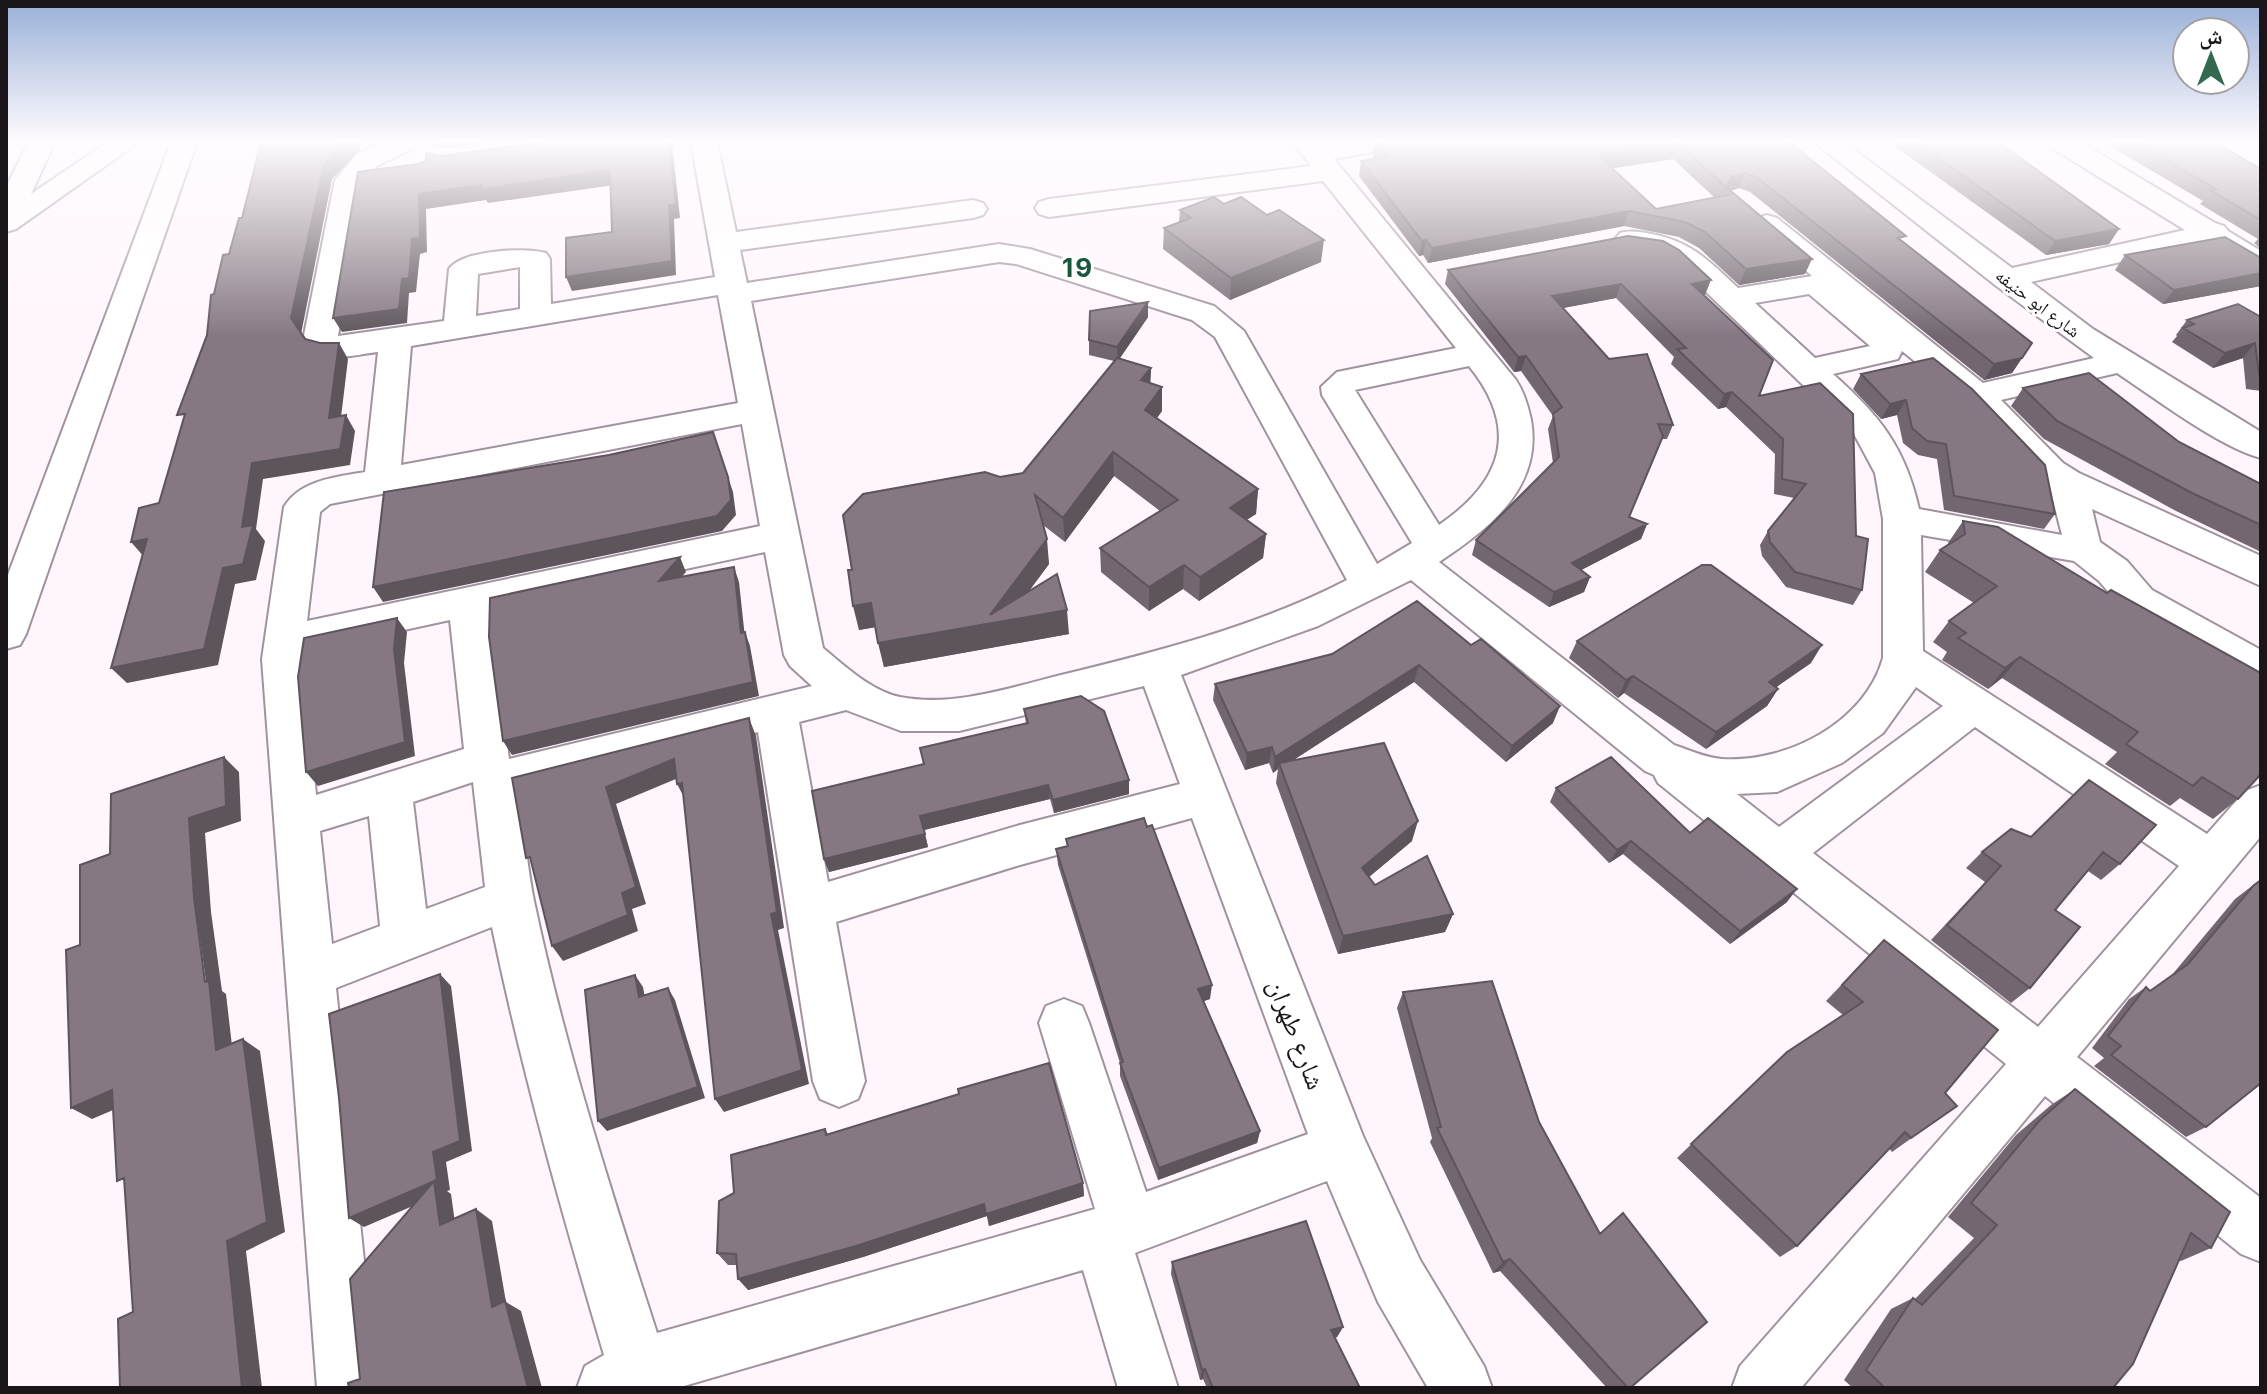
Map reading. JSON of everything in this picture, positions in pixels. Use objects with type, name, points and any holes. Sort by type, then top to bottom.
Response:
[{"type":"street","points":[[6,223],[30,207]]},
{"type":"street","points":[[6,634],[160,207]]},
{"type":"street","points":[[344,207],[320,335],[328,345],[347,347],[536,316],[999,253],[1019,255],[1203,313],[1228,331],[1369,585]]},
{"type":"street","points":[[717,207],[804,655],[849,693],[899,714],[953,716],[1158,669],[1270,630],[1369,585],[1424,554],[1463,527],[1497,496],[1515,460],[1516,423],[1504,387],[1478,354],[1431,275],[1366,207]]},
{"type":"street","points":[[1049,208],[1054,207]]},
{"type":"street","points":[[1747,207],[1977,395],[2050,471],[2066,482],[2261,572]]},
{"type":"street","name":"شارع ابو حنيفه","points":[[1912,207],[2120,362],[2261,447]]},
{"type":"street","points":[[2172,207],[2261,264]]},
{"type":"street","points":[[724,243],[973,209]]},
{"type":"street","points":[[2006,279],[2214,232]]},
{"type":"street","points":[[1590,243],[1623,238],[1668,246],[1686,256],[1868,428],[1893,473],[1902,519],[1903,658],[1896,685],[1868,721],[1827,751],[1777,774],[1720,777],[1660,759]]},
{"type":"street","points":[[460,328],[462,275],[464,269],[471,265],[528,257],[535,259],[536,316]]},
{"type":"street","points":[[1732,298],[1808,284],[1820,287],[1887,344],[1886,352],[1809,369]]},
{"type":"street","points":[[382,481],[395,339]]},
{"type":"street","points":[[1478,354],[1349,379],[1338,387],[1339,395],[1424,554],[1660,759],[2261,1234]]},
{"type":"street","points":[[1977,395],[2120,362]]},
{"type":"street","points":[[347,1388],[283,641],[302,507],[317,495],[382,481],[756,411]]},
{"type":"street","points":[[2066,482],[2082,538],[2081,547]]},
{"type":"street","points":[[1902,519],[2068,549],[2081,547],[2113,571],[2138,600],[2261,669]]},
{"type":"street","points":[[283,641],[781,535]]},
{"type":"street","points":[[468,601],[510,899],[623,1378],[1115,1232],[1341,1149]]},
{"type":"street","points":[[2138,626],[2261,697]]},
{"type":"street","points":[[1903,658],[2211,862]]},
{"type":"street","name":"شارع طهران","points":[[1158,669],[1341,1149],[1399,1281],[1462,1388]]},
{"type":"street","points":[[296,820],[389,791],[849,693]]},
{"type":"street","points":[[1779,853],[1974,705]]},
{"type":"street","points":[[775,709],[839,1081]]},
{"type":"street","points":[[389,791],[406,939]]},
{"type":"street","points":[[810,909],[1020,845],[1207,796]]},
{"type":"street","points":[[1762,1388],[2261,804]]},
{"type":"street","points":[[310,975],[510,899]]},
{"type":"street","points":[[1064,1023],[1115,1232],[1148,1388]]},
{"type":"building","points":[[245,207],[315,207],[291,318],[305,339],[339,343],[329,418],[346,415],[340,449],[252,463],[242,527],[253,525],[243,564],[223,568],[204,649],[111,668],[147,539],[131,542],[139,508],[159,503],[185,414],[177,415],[207,335],[211,295],[214,294],[223,255],[229,254],[239,218],[242,218]]},
{"type":"building","points":[[352,207],[419,207],[420,238],[412,239],[409,278],[402,279],[399,309],[333,318]]},
{"type":"building","points":[[611,207],[669,207],[672,261],[566,277],[566,238],[612,232]]},
{"type":"building","points":[[1188,207],[1256,207],[1267,215],[1279,210],[1324,240],[1231,278],[1164,228],[1191,218],[1180,210]]},
{"type":"building","points":[[1396,207],[1750,207],[1812,259],[1746,269],[1705,232],[1685,222],[1629,211],[1432,248],[1426,240],[1422,241]]},
{"type":"building","points":[[1794,207],[1870,207],[1906,236],[1898,238],[2032,343],[2022,358],[1994,364]]},
{"type":"building","points":[[2007,207],[2088,207],[2119,229],[2055,241]]},
{"type":"building","points":[[2239,207],[2261,207],[2261,220]]},
{"type":"building","points":[[1628,236],[1663,241],[1679,250],[1711,280],[1692,284],[1773,360],[1759,396],[1820,383],[1853,414],[1856,536],[1868,539],[1862,590],[1795,572],[1770,542],[1768,531],[1806,484],[1782,479],[1783,439],[1732,392],[1724,394],[1677,349],[1686,348],[1621,284],[1552,296],[1609,359],[1647,354],[1673,425],[1658,424],[1663,436],[1629,517],[1647,524],[1572,563],[1590,577],[1554,592],[1476,540],[1559,457],[1553,414],[1562,407],[1526,356],[1518,357],[1448,270]]},
{"type":"building","points":[[2225,237],[2261,258],[2261,273],[2174,290],[2125,255]]},
{"type":"building","points":[[1148,302],[1117,347],[1089,340],[1090,311]]},
{"type":"building","points":[[2238,304],[2261,317],[2261,374],[2255,343],[2225,353],[2183,328],[2194,324],[2187,320]]},
{"type":"building","points":[[1117,358],[1151,368],[1141,380],[1162,387],[1145,410],[1258,489],[1230,508],[1266,534],[1200,577],[1184,565],[1149,587],[1100,548],[1178,500],[1113,452],[1063,518],[1035,495],[1047,539],[990,615],[1057,574],[1067,610],[878,643],[871,603],[853,606],[848,570],[852,570],[843,515],[863,494],[985,472],[1000,477],[1023,473]]},
{"type":"building","points":[[1933,358],[1972,389],[2045,465],[2055,514],[1954,496],[1946,444],[1927,441],[1912,428],[1906,400],[1890,404],[1861,374]]},
{"type":"building","points":[[2089,373],[2179,442],[2261,484],[2261,525],[2192,493],[2057,421],[2023,388]]},
{"type":"building","points":[[713,432],[728,477],[731,500],[717,516],[373,587],[384,492],[609,455]]},
{"type":"building","points":[[1963,521],[1998,527],[2107,593],[2111,590],[2261,673],[2261,774],[2238,799],[2202,777],[2193,786],[2126,744],[2138,732],[2020,657],[2005,668],[1958,638],[1966,633],[1949,621],[1997,586],[1940,550],[1965,534]]},
{"type":"building","points":[[680,557],[659,581],[734,567],[741,633],[745,632],[753,682],[503,741],[489,637],[490,598]]},
{"type":"building","points":[[1702,565],[1711,565],[1822,645],[1769,682],[1778,689],[1716,732],[1633,676],[1626,680],[1577,641]]},
{"type":"building","points":[[1417,601],[1471,645],[1481,639],[1560,706],[1512,746],[1419,665],[1275,757],[1272,747],[1247,753],[1215,684],[1332,654]]},
{"type":"building","points":[[397,618],[394,649],[405,742],[306,772],[298,677],[304,638]]},
{"type":"building","points":[[1081,696],[1104,711],[1129,780],[1053,800],[1048,785],[920,816],[925,834],[824,859],[812,791],[924,764],[920,748],[1028,723],[1024,709]]},
{"type":"building","points":[[749,718],[777,912],[771,914],[802,1070],[715,1099],[682,783],[677,784],[674,759],[606,787],[636,887],[622,893],[628,915],[552,946],[530,857],[526,858],[512,778]]},
{"type":"building","points":[[1384,743],[1418,821],[1362,868],[1375,885],[1427,856],[1453,914],[1343,936],[1279,763]]},
{"type":"building","points":[[224,757],[226,806],[189,818],[194,898],[205,982],[209,981],[216,1050],[243,1039],[267,1222],[227,1241],[242,1388],[120,1388],[118,1319],[133,1312],[124,1178],[117,1181],[112,1090],[71,1108],[66,950],[80,945],[80,865],[110,854],[111,794]]},
{"type":"building","points":[[1611,757],[1690,833],[1708,818],[1797,889],[1740,931],[1631,841],[1617,850],[1556,788]]},
{"type":"building","points":[[2089,780],[2156,825],[2120,864],[2103,852],[2055,910],[2080,927],[2030,988],[1947,925],[2001,866],[1982,852],[2011,829],[2031,837]]},
{"type":"building","points":[[1144,818],[1147,827],[1152,825],[1212,985],[1198,989],[1260,1131],[1159,1168],[1120,1063],[1123,1062],[1056,849],[1068,846],[1066,839]]},
{"type":"building","points":[[2261,880],[2261,1083],[2206,1127],[2111,1055],[2121,1046],[2108,1036],[2146,987],[2150,991],[2188,964]]},
{"type":"building","points":[[1884,940],[1998,1030],[1945,1093],[1957,1106],[1911,1138],[1905,1132],[1797,1246],[1691,1144],[1787,1052],[1863,1002],[1842,985]]},
{"type":"building","points":[[440,974],[460,1141],[433,1152],[437,1180],[349,1218],[329,1014]]},
{"type":"building","points":[[635,975],[639,997],[668,988],[698,1087],[598,1121],[585,990]]},
{"type":"building","points":[[1492,981],[1539,1122],[1600,1234],[1623,1213],[1707,1322],[1630,1388],[1510,1259],[1503,1262],[1437,1128],[1441,1127],[1403,992]]},
{"type":"building","points":[[1049,1063],[1083,1183],[986,1214],[984,1204],[856,1246],[738,1279],[736,1254],[717,1253],[719,1201],[734,1193],[731,1155],[825,1129],[826,1135],[959,1094],[958,1089]]},
{"type":"building","points":[[2075,1089],[2230,1212],[2211,1248],[2191,1233],[2133,1364],[2113,1388],[1885,1388],[1866,1370],[1913,1298],[1922,1305],[1997,1225],[1971,1203],[2040,1120]]},
{"type":"building","points":[[434,1181],[440,1225],[476,1209],[492,1307],[505,1301],[528,1388],[349,1388],[348,1383],[360,1379],[350,1279]]},
{"type":"building","points":[[1306,1221],[1343,1327],[1331,1330],[1360,1388],[1213,1388],[1205,1369],[1202,1370],[1172,1262]]},
{"type":"district","name":"19","points":[[1078,267]]}]
